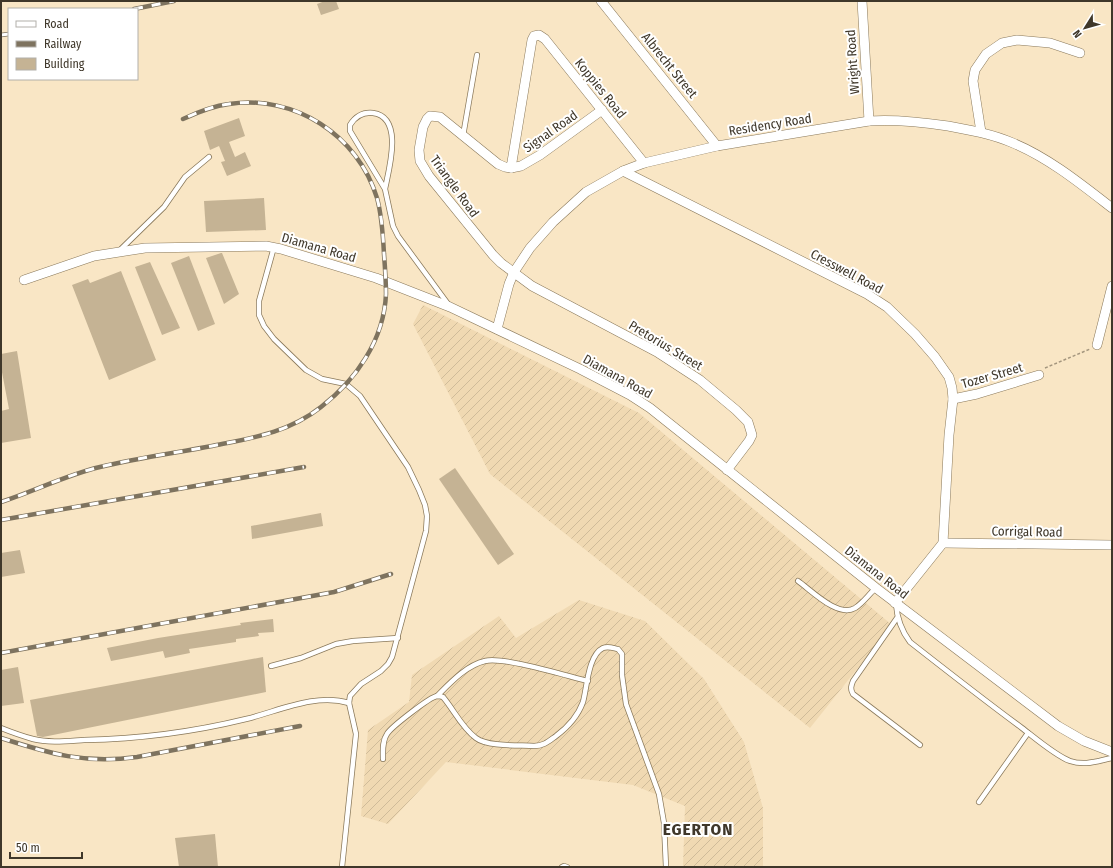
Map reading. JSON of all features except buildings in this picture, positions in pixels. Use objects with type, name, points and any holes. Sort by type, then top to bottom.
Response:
[{"type":"street","name":"Albrecht Street","points":[[601,1],[717,146]]},
{"type":"street","name":"Wright Road","points":[[862,1],[869,121]]},
{"type":"street","name":"Koppies Road","points":[[511,168],[532,40],[534,36],[539,35],[545,39],[644,163]]},
{"type":"street","points":[[981,132],[972,81],[975,70],[980,61],[991,50],[1002,43],[1016,40],[1050,43],[1080,53]]},
{"type":"street","name":"Signal Road","points":[[511,168],[521,166],[540,155],[602,110]]},
{"type":"street","name":"Triangle Road","points":[[511,168],[498,164],[440,117],[430,116],[423,127],[418,150],[420,161],[429,176],[482,243],[501,263],[514,272]]},
{"type":"street","name":"Residency Road","points":[[497,329],[509,284],[514,272],[530,248],[553,222],[586,192],[623,171],[644,163],[717,146],[869,121],[890,119],[917,121],[981,132],[1013,143],[1046,160],[1112,208]]},
{"type":"street","name":"Cresswell Road","points":[[623,171],[867,294],[887,307],[915,334],[935,357],[948,377],[952,388],[953,399],[949,435],[942,543]]},
{"type":"street","name":"Diamana Road","points":[[24,280],[94,256],[145,248],[266,246],[295,252],[376,278],[450,307],[630,394],[650,408],[876,588],[1058,726],[1084,741],[1112,752]]},
{"type":"street","name":"Pretorius Street","points":[[514,272],[532,286],[555,299],[657,352],[700,380],[736,410],[748,422],[752,435],[750,441],[726,470]]},
{"type":"street","points":[[1097,345],[1112,286]]},
{"type":"street","name":"Tozer Street","points":[[953,399],[977,394],[1039,375]]},
{"type":"street","points":[[896,603],[942,543]]},
{"type":"street","name":"Corrigal Road","points":[[942,543],[1112,545]]},
{"type":"lane","points":[[463,136],[477,55]]},
{"type":"lane","points":[[386,189],[350,131],[350,125],[354,119],[368,112],[380,114],[387,122],[391,132],[392,149],[386,189],[393,226],[398,236],[450,307]]},
{"type":"lane","points":[[119,252],[164,207],[185,177],[209,157]]},
{"type":"lane","points":[[274,247],[259,301],[259,315],[264,326],[274,339],[306,370],[322,379],[346,384],[360,396],[408,467],[420,490],[427,516],[426,531],[392,657],[381,671],[361,684],[350,696],[349,703],[356,734],[342,867]]},
{"type":"lane","points":[[798,581],[834,608],[843,610],[854,608],[876,588]]},
{"type":"lane","points":[[896,603],[897,618],[910,642],[1028,733],[1069,760],[1081,764],[1092,764],[1112,758]]},
{"type":"lane","points":[[897,618],[850,686],[853,694],[920,745]]},
{"type":"lane","points":[[271,666],[301,658],[336,644],[353,641],[398,638]]},
{"type":"lane","points":[[438,696],[443,697],[466,727],[478,739],[491,743],[540,746],[546,744],[563,731],[575,718],[583,702],[595,655],[602,648],[609,647],[618,649],[622,654],[622,681],[626,704],[659,794],[664,823],[666,867]]},
{"type":"lane","points":[[383,759],[383,742],[386,734],[395,725],[432,698],[438,696],[448,684],[468,670],[487,660],[511,662],[588,681]]},
{"type":"lane","points":[[1,728],[33,739],[51,741],[110,740],[212,726],[246,719],[309,702],[337,700],[349,703]]},
{"type":"lane","points":[[979,802],[1028,733]]},
{"type":"lane","points":[[562,867],[567,867]]},
{"type":"path","points":[[1039,375],[1044,368],[1080,354],[1097,345]]},
{"type":"shaded area","points":[[423,305],[639,413],[892,625],[810,728],[490,474],[413,324]]},
{"type":"shaded area","points":[[579,600],[645,621],[704,679],[744,742],[763,808],[763,867],[683,867],[685,806],[633,785],[446,762],[388,824],[361,816],[368,730],[409,702],[412,675],[499,616],[516,638]]},
{"type":"railway","points":[[138,8],[174,1]]},
{"type":"railway","points":[[1,35],[8,34]]},
{"type":"railway","points":[[1,502],[87,470],[241,440],[283,429],[308,416],[334,396],[356,372],[374,343],[384,311],[386,294],[382,226],[377,198],[368,175],[355,155],[339,138],[320,124],[299,113],[277,106],[253,103],[229,104],[217,106],[183,119]]},
{"type":"railway","points":[[1,520],[304,467]]},
{"type":"railway","points":[[1,653],[334,592],[391,574]]},
{"type":"railway","points":[[1,738],[36,749],[68,756],[118,759],[137,757],[300,726]]},
{"type":"district","name":"EGERTON","points":[[698,829]]}]
